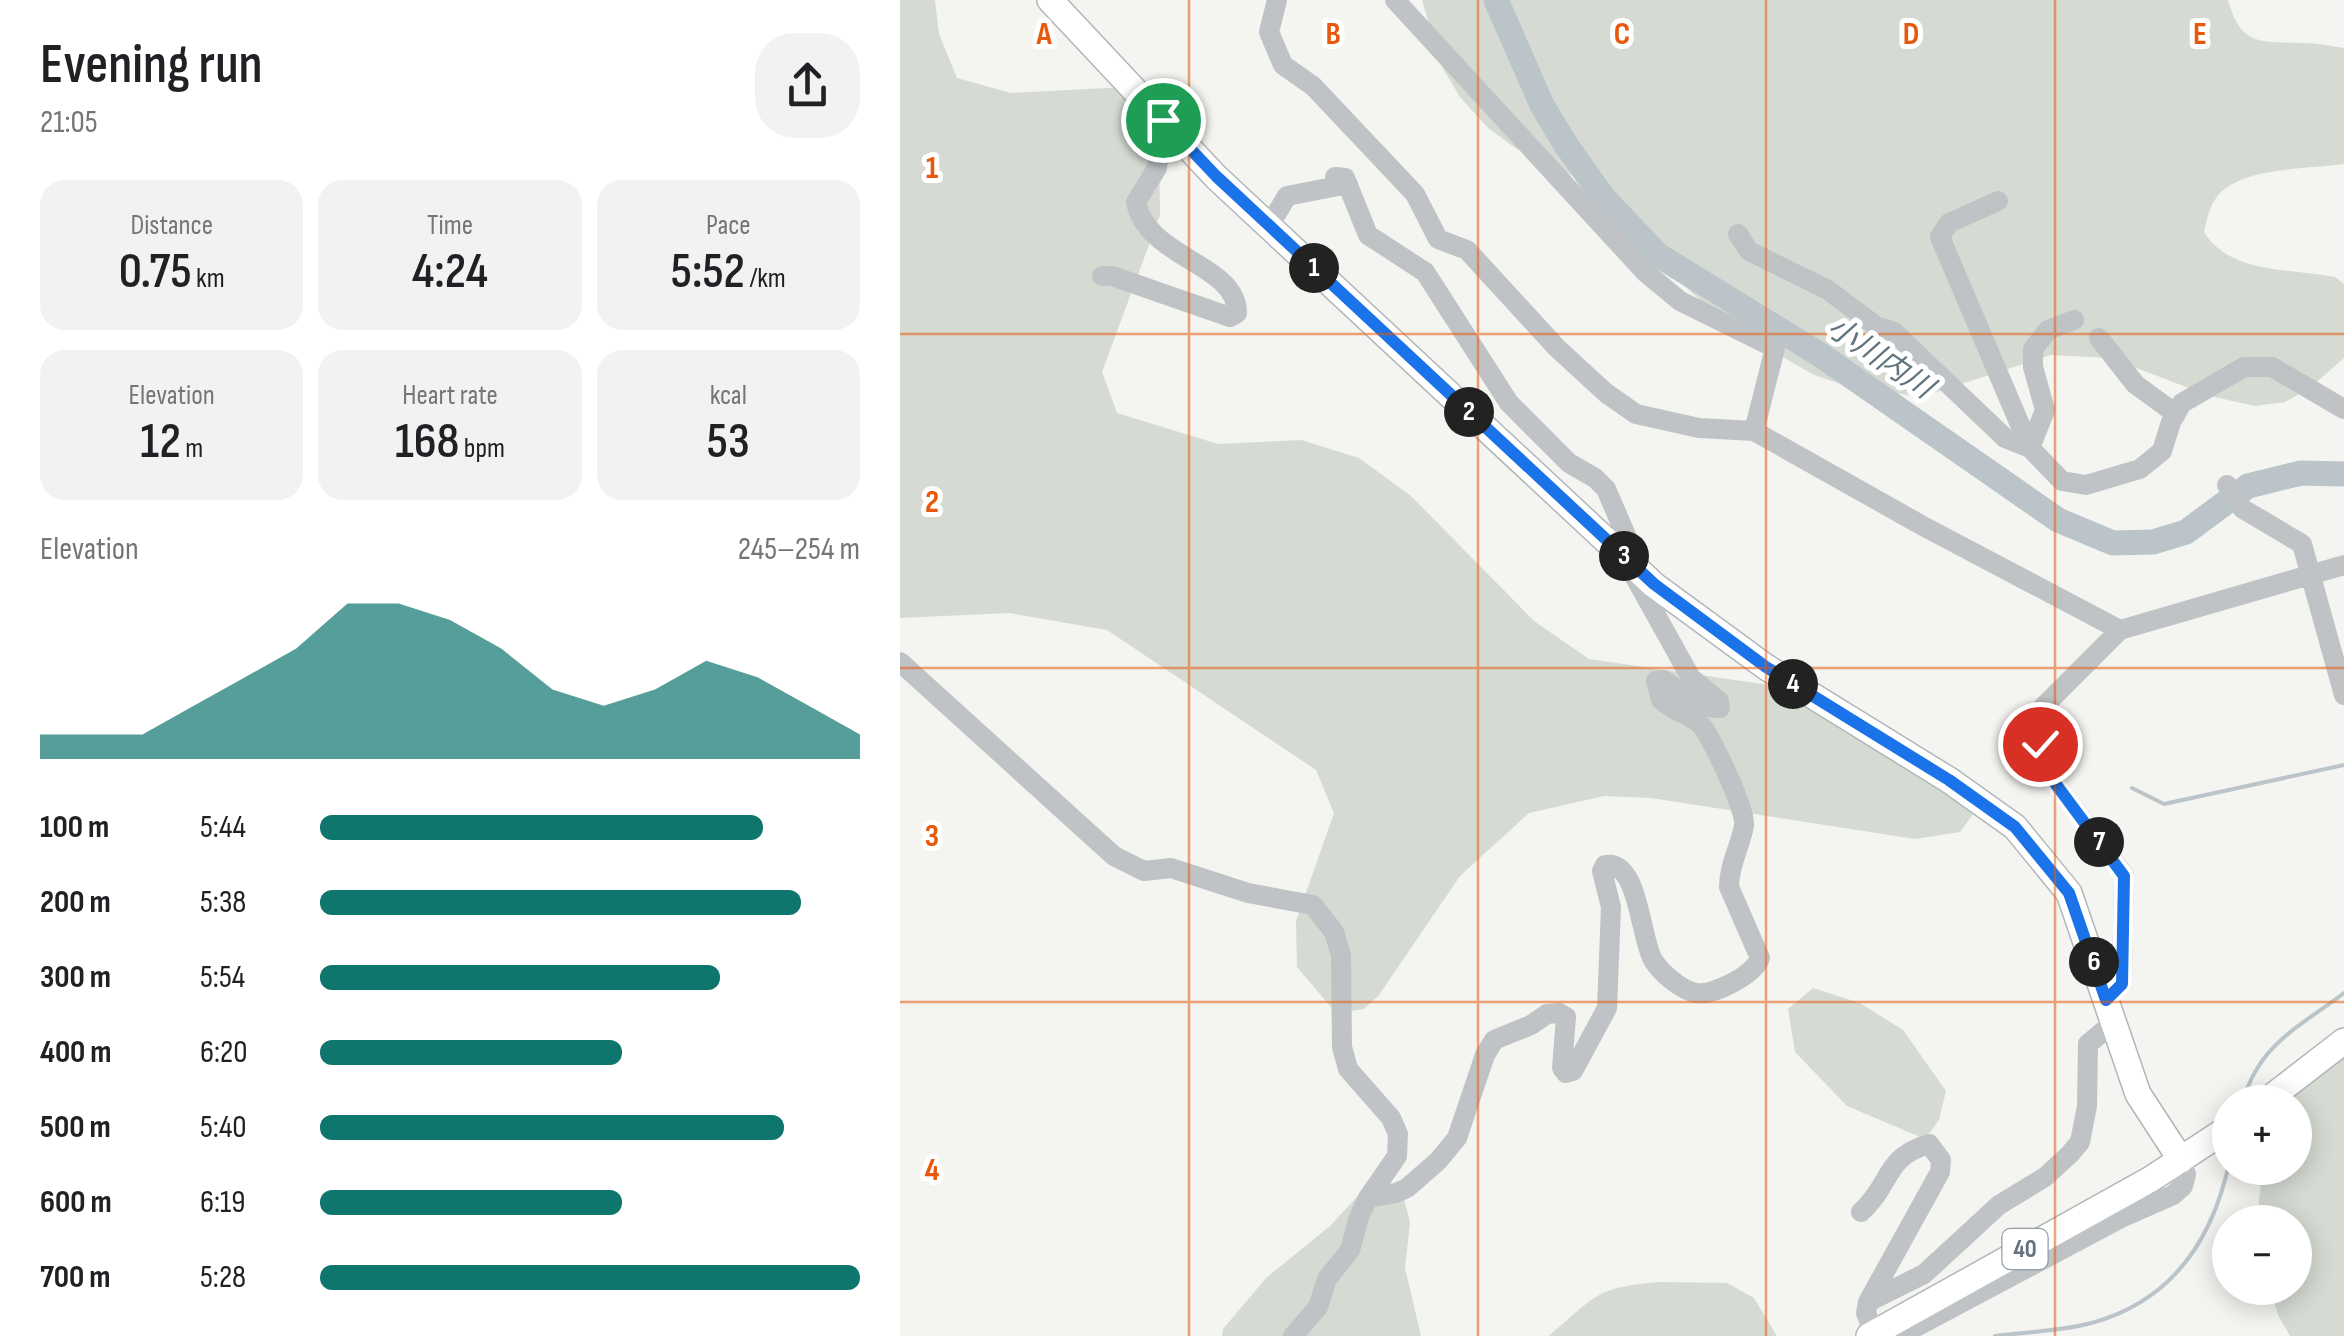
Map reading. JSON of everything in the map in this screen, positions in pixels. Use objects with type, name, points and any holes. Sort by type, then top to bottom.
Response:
[{"type":"main road","points":[[1050,0],[1269,226],[1654,584],[1766,667],[1949,780],[2015,827],[2069,893],[2138,1094],[2180,1160],[2212,1139]]},
{"type":"main road","points":[[2287,1085],[2344,1041]]},
{"type":"main road","name":"40","points":[[1881,1335],[2180,1160]]},
{"type":"street","points":[[1277,0],[1269,32],[1283,65],[1313,86],[1415,194],[1438,239],[1467,250],[1576,366],[1636,414],[1699,428],[1754,431],[1922,526],[2120,630]]},
{"type":"street","points":[[1395,0],[1644,272],[1680,301],[1775,348],[1754,431]]},
{"type":"street","points":[[1102,276],[1112,276],[1230,317],[1237,313],[1238,307],[1210,271],[1172,250],[1147,230],[1140,218],[1136,202],[1156,168],[1163,120]]},
{"type":"street","points":[[1269,226],[1287,196],[1342,180],[1368,234],[1425,272],[1510,403],[1569,463],[1606,489],[1628,540],[1632,572],[1691,678],[1718,701],[1720,708],[1710,708],[1690,701],[1664,680],[1656,681],[1661,700],[1700,724],[1738,794],[1745,817],[1729,887],[1760,958],[1757,967],[1735,982],[1697,993],[1681,986],[1661,971],[1651,957],[1630,881],[1622,868],[1604,865],[1602,872],[1611,906],[1607,1008],[1573,1071],[1566,1074],[1562,1068],[1566,1017],[1558,1013],[1547,1014],[1532,1025],[1494,1040],[1484,1055],[1457,1138],[1407,1188],[1396,1194],[1368,1198]]},
{"type":"street","points":[[1998,201],[1949,222],[1940,237],[2030,448],[2062,481],[2086,486],[2140,469],[2162,451],[2182,403],[2244,367],[2272,366],[2341,402]]},
{"type":"street","points":[[1738,234],[1749,251],[1828,290],[1876,326],[1894,332],[2005,438],[2030,448]]},
{"type":"street","points":[[2030,448],[2044,410],[2033,367],[2033,349],[2048,330],[2074,320]]},
{"type":"street","points":[[2099,338],[2135,384],[2176,414]]},
{"type":"street","points":[[2227,485],[2243,509],[2302,544],[2344,696]]},
{"type":"street","points":[[1868,1302],[1924,1274],[1999,1206],[2046,1177],[2080,1142],[2087,1106],[2088,1044],[2122,984],[2124,876],[2049,775],[2040,744],[2042,708],[2120,630],[2344,565]]},
{"type":"street","points":[[900,662],[1114,856],[1144,871],[1171,868],[1248,892],[1313,905],[1334,932],[1341,955],[1342,1047],[1348,1069],[1391,1118],[1398,1134],[1397,1156],[1368,1198],[1350,1250],[1327,1280],[1318,1308],[1293,1336]]},
{"type":"street","points":[[1861,1212],[1873,1201],[1907,1150],[1929,1144],[1937,1152],[1940,1172],[1868,1302],[1866,1313],[1881,1335]]},
{"type":"shaded area","points":[[900,0],[935,0],[939,34],[957,78],[1011,93],[1126,87],[1159,131],[1160,215],[1102,372],[1117,413],[1218,444],[1301,440],[1359,458],[1411,496],[1534,621],[1589,659],[1805,690],[1974,813],[1960,832],[1915,839],[1651,798],[1604,796],[1529,813],[1460,876],[1379,995],[1364,1009],[1336,1013],[1297,967],[1296,921],[1334,813],[1316,770],[1107,630],[1009,613],[900,618]]},
{"type":"shaded area","points":[[1422,0],[2228,0],[2239,27],[2255,39],[2344,48],[2344,164],[2260,174],[2230,185],[2213,203],[2204,232],[2216,246],[2245,263],[2335,277],[2344,284],[2344,358],[2311,387],[2285,402],[2255,406],[2210,396],[2110,358],[2051,355],[1921,397],[1844,385],[1814,375],[1738,331],[1707,306],[1680,282],[1646,228],[1608,193],[1515,148],[1487,127],[1460,97],[1441,65]]},
{"type":"shaded area","points":[[1813,988],[1860,1003],[1903,1030],[1946,1091],[1939,1120],[1925,1139],[1847,1106],[1795,1052],[1788,1009]]},
{"type":"shaded area","points":[[2344,1052],[2344,1336],[2290,1336],[2275,1305],[2312,1305],[2312,1205],[2259,1205],[2261,1185],[2312,1185],[2312,1085],[2301,1085]]},
{"type":"shaded area","points":[[1386,1179],[1402,1192],[1410,1222],[1405,1268],[1421,1336],[1222,1336],[1223,1329],[1266,1278],[1330,1226],[1365,1188]]},
{"type":"shaded area","points":[[1660,1282],[1727,1283],[1754,1298],[1777,1336],[1549,1336],[1598,1296],[1622,1287]]},
{"type":"waterway","name":"小川内川","points":[[1496,0],[1542,105],[1566,145],[1603,197],[1658,255],[1822,356],[2058,520],[2113,543],[2153,542],[2186,532],[2248,486],[2301,473],[2344,474]]},
{"type":"waterway","points":[[2132,788],[2164,804],[2344,765]]},
{"type":"waterway","points":[[2249,1085],[2282,1039],[2344,993]]},
{"type":"waterway","points":[[1995,1336],[2095,1322],[2147,1298],[2168,1281],[2201,1239],[2224,1185]]},
{"type":"route","points":[[1163,120],[1216,176],[1654,584],[1766,667],[1949,780],[2015,827],[2069,893],[2106,1000],[2122,984],[2124,876],[2049,775],[2040,744]]}]
